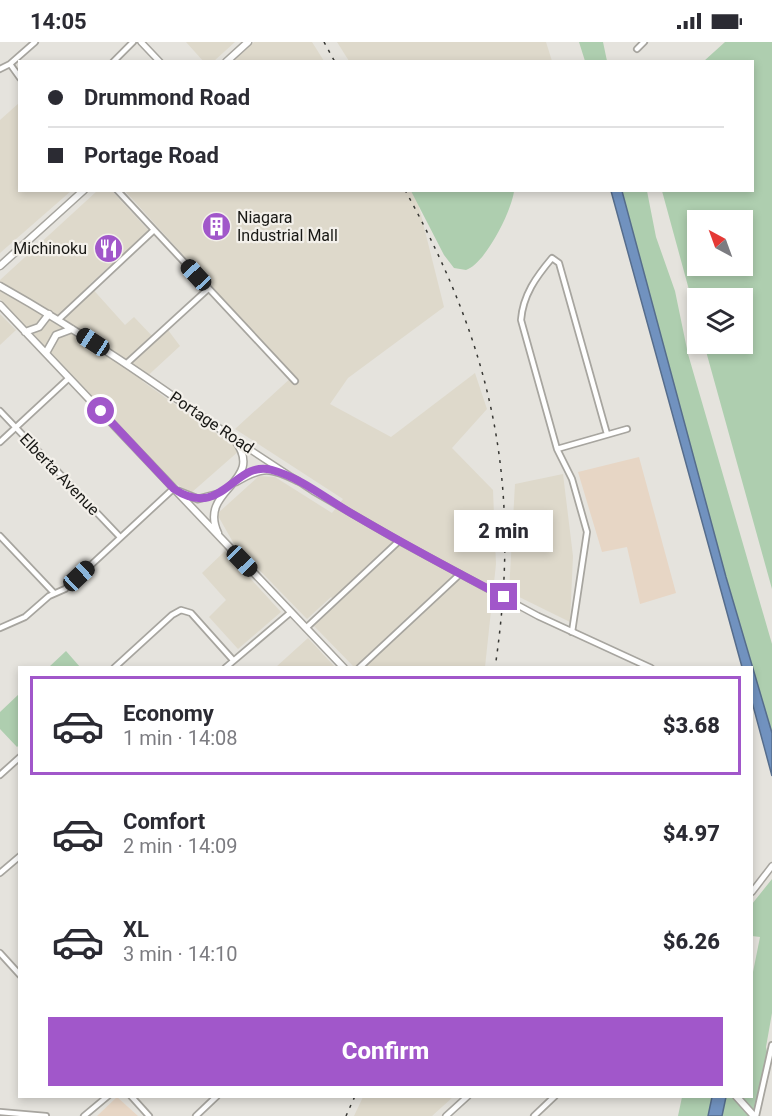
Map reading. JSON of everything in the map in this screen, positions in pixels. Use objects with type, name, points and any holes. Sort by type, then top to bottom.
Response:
[{"type":"main road","points":[[228,60],[248,42]]},
{"type":"main road","points":[[2,263],[82,192]]},
{"type":"main road","name":"Portage Road","points":[[0,286],[58,319],[234,439]]},
{"type":"main road","points":[[0,305],[342,666]]},
{"type":"main road","points":[[25,332],[39,327],[49,314]]},
{"type":"main road","points":[[46,353],[56,335],[73,329]]},
{"type":"main road","points":[[234,439],[244,451],[245,458],[236,482]]},
{"type":"main road","points":[[221,539],[213,520],[214,513],[218,499],[236,482],[252,472],[270,469],[298,481]]},
{"type":"main road","points":[[174,489],[186,497],[198,500],[225,491]]},
{"type":"main road","points":[[738,1098],[755,1116]]},
{"type":"street","points":[[0,69],[10,64],[35,42]]},
{"type":"street","points":[[114,60],[134,42]]},
{"type":"street","points":[[141,42],[158,60]]},
{"type":"street","points":[[637,49],[644,42]]},
{"type":"street","points":[[10,64],[18,75]]},
{"type":"street","points":[[119,192],[295,381]]},
{"type":"street","points":[[58,319],[154,230]]},
{"type":"street","points":[[572,632],[586,532],[572,479],[557,449],[521,320],[522,308],[529,290],[552,258],[559,263],[607,434]]},
{"type":"street","points":[[126,364],[208,289]]},
{"type":"street","points":[[0,442],[69,378]]},
{"type":"street","name":"Elberta Avenue","points":[[0,411],[120,537]]},
{"type":"street","points":[[557,449],[627,429]]},
{"type":"street","name":"Portage Road","points":[[234,439],[298,481],[399,541],[572,632],[647,666]]},
{"type":"street","points":[[0,628],[25,617],[54,593],[65,589],[174,489]]},
{"type":"street","points":[[0,536],[54,593]]},
{"type":"street","points":[[306,628],[399,541]]},
{"type":"street","points":[[361,666],[460,574]]},
{"type":"street","points":[[116,666],[172,615],[181,610],[191,613],[233,660]]},
{"type":"street","points":[[227,666],[291,612]]},
{"type":"street","points":[[0,775],[18,759]]},
{"type":"street","points":[[0,873],[18,858]]},
{"type":"street","points":[[753,890],[772,866]]},
{"type":"street","points":[[753,879],[758,883]]},
{"type":"street","points":[[0,953],[18,973]]},
{"type":"street","points":[[755,1116],[772,1046]]},
{"type":"street","points":[[84,1116],[106,1098]]},
{"type":"street","points":[[133,1098],[149,1116]]},
{"type":"street","points":[[196,1116],[215,1098]]},
{"type":"street","points":[[446,1116],[466,1098]]},
{"type":"street","points":[[536,1115],[553,1098]]},
{"type":"street","points":[[0,1112],[46,1116]]},
{"type":"shaded area","points":[[186,42],[235,42],[215,60],[202,60]]},
{"type":"shaded area","points":[[254,42],[312,42],[323,60],[234,60]]},
{"type":"shaded area","points":[[337,42],[546,42],[552,60],[348,60]]},
{"type":"shaded area","points":[[18,104],[18,192],[70,192],[0,253],[0,120]]},
{"type":"shaded area","points":[[96,192],[113,192],[149,231],[89,285],[125,325],[134,317],[155,339],[168,330],[180,346],[142,381],[240,450],[191,493],[175,483],[0,299],[0,280]]},
{"type":"shaded area","points":[[126,192],[415,192],[444,307],[348,378],[330,404],[391,437],[475,373],[487,409],[452,448],[493,490],[496,564],[485,666],[353,666],[314,626],[337,603],[331,597],[307,619],[234,544],[217,514],[259,476],[275,477],[332,513],[343,499],[235,429],[293,376]]},
{"type":"shaded area","points":[[0,314],[16,330],[0,345]]},
{"type":"shaded area","points":[[639,457],[676,593],[640,604],[627,547],[602,552],[578,472]]},
{"type":"shaded area","points":[[563,474],[573,556],[570,622],[509,592],[515,484]]},
{"type":"shaded area","points":[[225,551],[281,612],[238,649],[209,617],[226,600],[202,573]]},
{"type":"shaded area","points":[[308,638],[334,666],[277,666]]},
{"type":"shaded area","points":[[118,1098],[138,1116],[97,1116]]},
{"type":"shaded area","points":[[362,1098],[452,1098],[432,1116],[354,1116]]},
{"type":"green space","points":[[579,42],[603,42],[607,60],[585,60]]},
{"type":"green space","points":[[725,42],[772,42],[772,589],[707,354],[753,354],[753,288],[689,288],[662,192],[754,192],[754,60],[705,60]]},
{"type":"green space","points":[[412,192],[514,192],[497,235],[474,265],[466,270],[454,268],[444,255]]},
{"type":"green space","points":[[620,192],[647,192],[656,237],[675,291],[687,354],[772,644],[772,750],[753,680],[753,666],[749,666]]},
{"type":"green space","points":[[66,651],[79,666],[50,666]]},
{"type":"green space","points":[[18,695],[17,747],[0,729],[0,712]]},
{"type":"green space","points":[[772,879],[772,1013],[766,1047],[769,1061],[757,1116],[722,1116],[726,1098],[753,1098],[753,972],[760,937],[753,936],[753,903]]},
{"type":"green space","points":[[682,1098],[712,1098],[708,1116],[678,1116]]},
{"type":"water","points":[[611,192],[622,192],[752,666],[742,666]]},
{"type":"water","points":[[753,669],[772,733],[772,776],[753,706]]},
{"type":"water","points":[[712,1098],[726,1098],[722,1116],[708,1116]]},
{"type":"railway","points":[[324,42],[334,60]]},
{"type":"railway","points":[[406,192],[436,249],[460,307],[480,364],[494,421],[502,479],[505,539],[503,602],[495,666]]},
{"type":"railway","points":[[346,1116],[354,1098]]},
{"type":"place","name":"Niagara Industrial Mall","points":[[216,226]]},
{"type":"place","name":"Michinoku","points":[[108,248]]},
{"type":"route","points":[[101,411],[174,489],[186,497],[198,500],[211,497],[225,491],[252,472],[270,469],[298,481],[399,541],[504,597]]}]
